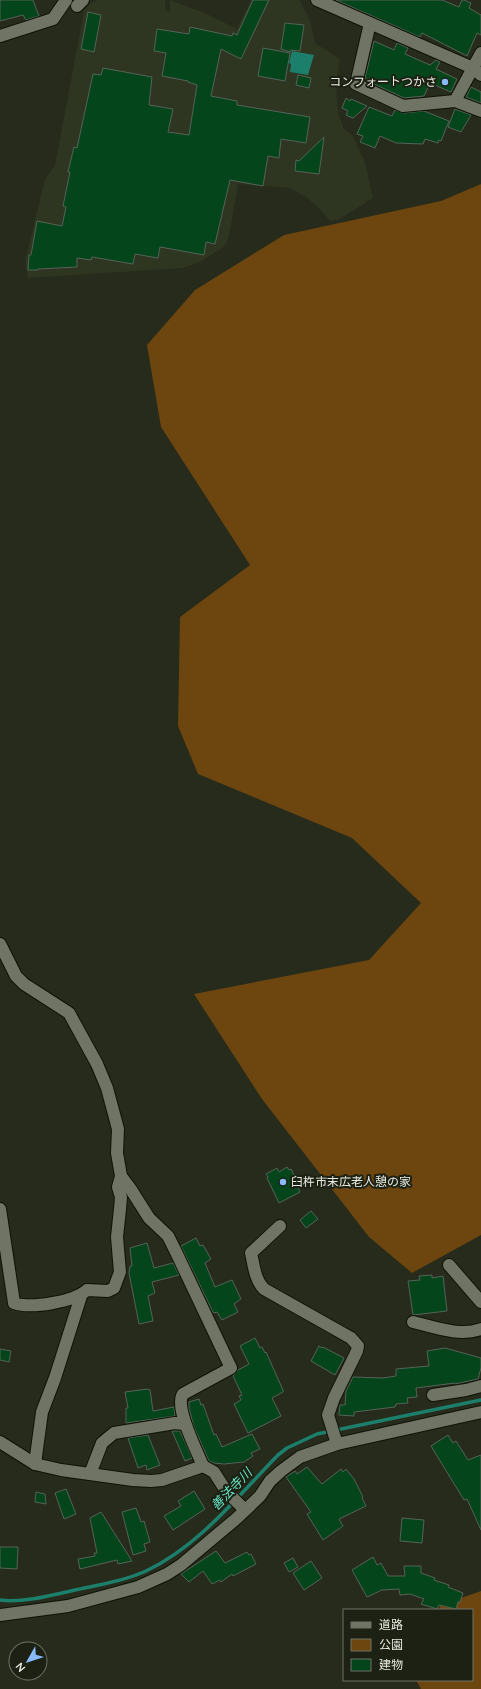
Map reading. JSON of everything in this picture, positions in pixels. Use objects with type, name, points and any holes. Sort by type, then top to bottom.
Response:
[{"type":"street","points":[[317,0],[477,72]]},
{"type":"street","points":[[0,36],[53,20],[75,2]]},
{"type":"street","points":[[370,23],[356,84],[403,106],[455,101],[481,111]]},
{"type":"street","points":[[455,101],[477,72],[481,53]]},
{"type":"street","points":[[0,944],[16,976],[24,984],[69,1013],[97,1064],[107,1088],[118,1129],[117,1153],[121,1176],[118,1187],[120,1197],[117,1237],[120,1272],[114,1288],[108,1291],[87,1290],[80,1296],[39,1306],[22,1306],[14,1303],[0,1209]]},
{"type":"street","points":[[121,1176],[150,1218],[168,1236],[231,1368],[183,1394],[180,1399],[184,1424],[203,1466],[214,1472],[226,1491],[243,1508]]},
{"type":"street","points":[[280,1226],[251,1253],[260,1285],[264,1289],[351,1338],[358,1346],[334,1398],[328,1415],[336,1442]]},
{"type":"street","points":[[449,1265],[481,1302]]},
{"type":"street","points":[[35,1464],[42,1412],[80,1296]]},
{"type":"street","points":[[413,1322],[452,1331],[472,1333],[481,1330]]},
{"type":"street","points":[[433,1395],[481,1386]]},
{"type":"street","points":[[0,1616],[68,1606],[148,1583],[167,1574],[181,1565],[243,1508],[260,1496],[270,1481],[292,1461],[336,1442],[481,1412]]},
{"type":"street","points":[[90,1474],[102,1443],[114,1432],[175,1423],[184,1424]]},
{"type":"street","points":[[0,1442],[35,1464],[90,1474],[151,1481],[162,1480],[203,1466]]},
{"type":"shaded area","points":[[97,0],[165,0],[166,11],[170,12],[170,0],[205,13],[237,29],[251,0],[300,0],[311,23],[315,43],[340,59],[336,85],[338,113],[344,129],[353,136],[365,162],[373,198],[338,220],[330,221],[321,210],[306,197],[290,188],[238,184],[229,237],[224,247],[200,262],[183,268],[28,278],[25,261],[45,179],[55,165],[84,11],[90,4]]},
{"type":"green space","points":[[481,184],[481,1235],[412,1273],[369,1237],[262,1099],[194,994],[369,960],[421,903],[352,838],[198,774],[178,726],[180,617],[250,565],[161,427],[147,345],[195,290],[284,235],[441,201]]},
{"type":"green space","points":[[481,1591],[481,1689],[421,1689],[417,1681],[473,1681],[473,1609],[439,1609],[441,1605]]},
{"type":"water","points":[[292,51],[314,55],[308,75],[290,72],[291,64],[289,63]]},
{"type":"building","points":[[0,0],[33,0],[39,16],[26,20],[23,15],[0,21]]},
{"type":"building","points":[[253,0],[269,0],[241,59],[221,49],[211,96],[237,101],[237,105],[310,117],[306,143],[281,139],[279,158],[268,156],[263,186],[230,180],[215,244],[206,242],[204,255],[160,247],[158,258],[135,254],[133,264],[92,257],[91,260],[77,258],[77,267],[28,270],[29,255],[31,255],[37,221],[62,226],[66,207],[63,206],[70,172],[68,172],[74,147],[77,148],[93,74],[101,75],[103,68],[152,77],[149,105],[173,109],[168,132],[189,135],[197,85],[188,81],[162,76],[166,53],[154,51],[157,29],[189,34],[190,27],[232,36],[233,33],[237,35]]},
{"type":"building","points":[[336,0],[442,0],[459,7],[462,0],[464,0],[471,3],[469,8],[481,15],[481,35],[477,33],[467,56],[422,33],[420,37]]},
{"type":"building","points":[[88,12],[101,15],[94,52],[81,49]]},
{"type":"building","points":[[285,23],[304,25],[300,51],[291,50],[291,52],[281,49]]},
{"type":"building","points":[[374,41],[394,50],[397,43],[408,48],[405,54],[430,65],[436,60],[440,62],[436,69],[457,79],[451,92],[430,83],[424,96],[404,98],[372,83],[372,81],[365,78]]},
{"type":"building","points":[[263,48],[290,53],[285,81],[258,76]]},
{"type":"building","points":[[298,75],[311,78],[309,88],[296,85]]},
{"type":"building","points":[[471,87],[481,92],[481,103],[466,97]]},
{"type":"building","points":[[346,98],[350,101],[351,99],[367,106],[353,118],[346,115],[348,111],[342,108]]},
{"type":"building","points":[[369,107],[392,116],[395,110],[404,113],[424,111],[449,121],[441,141],[439,140],[438,143],[425,139],[423,144],[396,143],[380,136],[375,148],[360,142],[363,136],[357,134]]},
{"type":"building","points":[[455,109],[471,115],[461,132],[448,127]]},
{"type":"building","points":[[324,137],[319,174],[295,171],[296,160],[299,161]]},
{"type":"building","name":"臼杵市末広老人憩の家","points":[[287,1167],[289,1170],[291,1169],[299,1185],[297,1186],[300,1192],[279,1203],[266,1174],[277,1168],[279,1172]]},
{"type":"building","points":[[311,1211],[318,1219],[306,1228],[300,1220]]},
{"type":"building","points":[[196,1238],[200,1246],[203,1245],[211,1259],[205,1263],[215,1287],[232,1280],[241,1299],[234,1304],[238,1312],[222,1320],[217,1312],[213,1312],[181,1246]]},
{"type":"building","points":[[147,1243],[154,1268],[173,1263],[179,1275],[152,1282],[155,1293],[148,1296],[153,1321],[139,1324],[129,1273],[130,1266],[132,1266],[130,1248]]},
{"type":"building","points":[[432,1275],[432,1278],[443,1276],[447,1311],[413,1315],[408,1281],[420,1280],[419,1276]]},
{"type":"building","points":[[255,1338],[260,1348],[262,1347],[265,1353],[266,1352],[283,1392],[272,1398],[281,1416],[248,1433],[234,1404],[241,1400],[239,1396],[242,1395],[233,1376],[238,1370],[249,1364],[240,1346]]},
{"type":"building","points":[[319,1346],[344,1358],[335,1375],[311,1361]]},
{"type":"building","points":[[445,1348],[481,1358],[481,1368],[478,1379],[455,1384],[416,1388],[417,1397],[407,1398],[408,1403],[396,1404],[395,1407],[354,1412],[354,1416],[339,1415],[340,1405],[345,1405],[346,1391],[353,1377],[383,1378],[396,1376],[396,1369],[429,1366],[427,1351]]},
{"type":"building","points":[[0,1349],[11,1351],[9,1362],[0,1360]]},
{"type":"building","points":[[147,1389],[150,1390],[153,1411],[174,1407],[175,1416],[126,1423],[126,1408],[128,1408],[125,1392]]},
{"type":"building","points":[[199,1399],[201,1405],[203,1404],[214,1435],[216,1434],[222,1447],[252,1434],[260,1449],[251,1453],[253,1456],[244,1462],[224,1464],[209,1461],[194,1427],[189,1408],[189,1402]]},
{"type":"building","points":[[172,1431],[180,1431],[192,1458],[185,1461]]},
{"type":"building","points":[[148,1435],[160,1465],[147,1470],[146,1465],[138,1468],[128,1438]]},
{"type":"building","points":[[448,1435],[453,1443],[456,1441],[468,1460],[481,1455],[481,1530],[467,1499],[464,1500],[431,1446]]},
{"type":"building","points":[[307,1467],[322,1484],[341,1469],[343,1472],[346,1469],[354,1479],[366,1506],[339,1519],[343,1526],[323,1540],[307,1514],[311,1512],[286,1477],[295,1471],[297,1474]]},
{"type":"building","points":[[66,1489],[76,1514],[64,1519],[55,1493]]},
{"type":"building","points":[[194,1491],[205,1509],[173,1530],[164,1516],[181,1506],[178,1501]]},
{"type":"building","points":[[36,1492],[45,1494],[46,1504],[35,1502]]},
{"type":"building","points":[[136,1508],[141,1522],[144,1521],[150,1542],[144,1544],[146,1551],[133,1555],[122,1512]]},
{"type":"building","points":[[101,1512],[132,1561],[118,1564],[117,1560],[80,1569],[78,1559],[95,1556],[94,1553],[97,1553],[90,1518]]},
{"type":"building","points":[[402,1518],[424,1520],[422,1543],[400,1541]]},
{"type":"building","points":[[0,1547],[18,1547],[17,1569],[0,1568]]},
{"type":"building","points":[[216,1551],[225,1563],[247,1552],[249,1555],[251,1554],[256,1564],[233,1576],[232,1574],[221,1582],[220,1580],[212,1584],[203,1571],[189,1582],[181,1574]]},
{"type":"building","points":[[373,1557],[377,1565],[381,1563],[388,1576],[405,1576],[404,1566],[421,1566],[421,1573],[435,1578],[434,1580],[449,1585],[448,1587],[463,1593],[460,1602],[458,1602],[456,1609],[439,1605],[437,1609],[421,1604],[424,1599],[410,1594],[400,1595],[399,1589],[382,1590],[367,1597],[352,1570]]},
{"type":"building","points":[[293,1558],[298,1567],[289,1572],[284,1563]]},
{"type":"building","points":[[311,1561],[322,1578],[304,1590],[293,1573]]},
{"type":"waterway","name":"善法寺川","points":[[0,1600],[9,1601],[48,1596],[120,1580],[146,1571],[165,1561],[201,1534],[233,1503],[278,1455],[287,1448],[317,1434],[481,1400]]},
{"type":"place","name":"コンフォートつかさ","points":[[445,82]]},
{"type":"place","name":"臼杵市末広老人憩の家","points":[[283,1182]]}]
